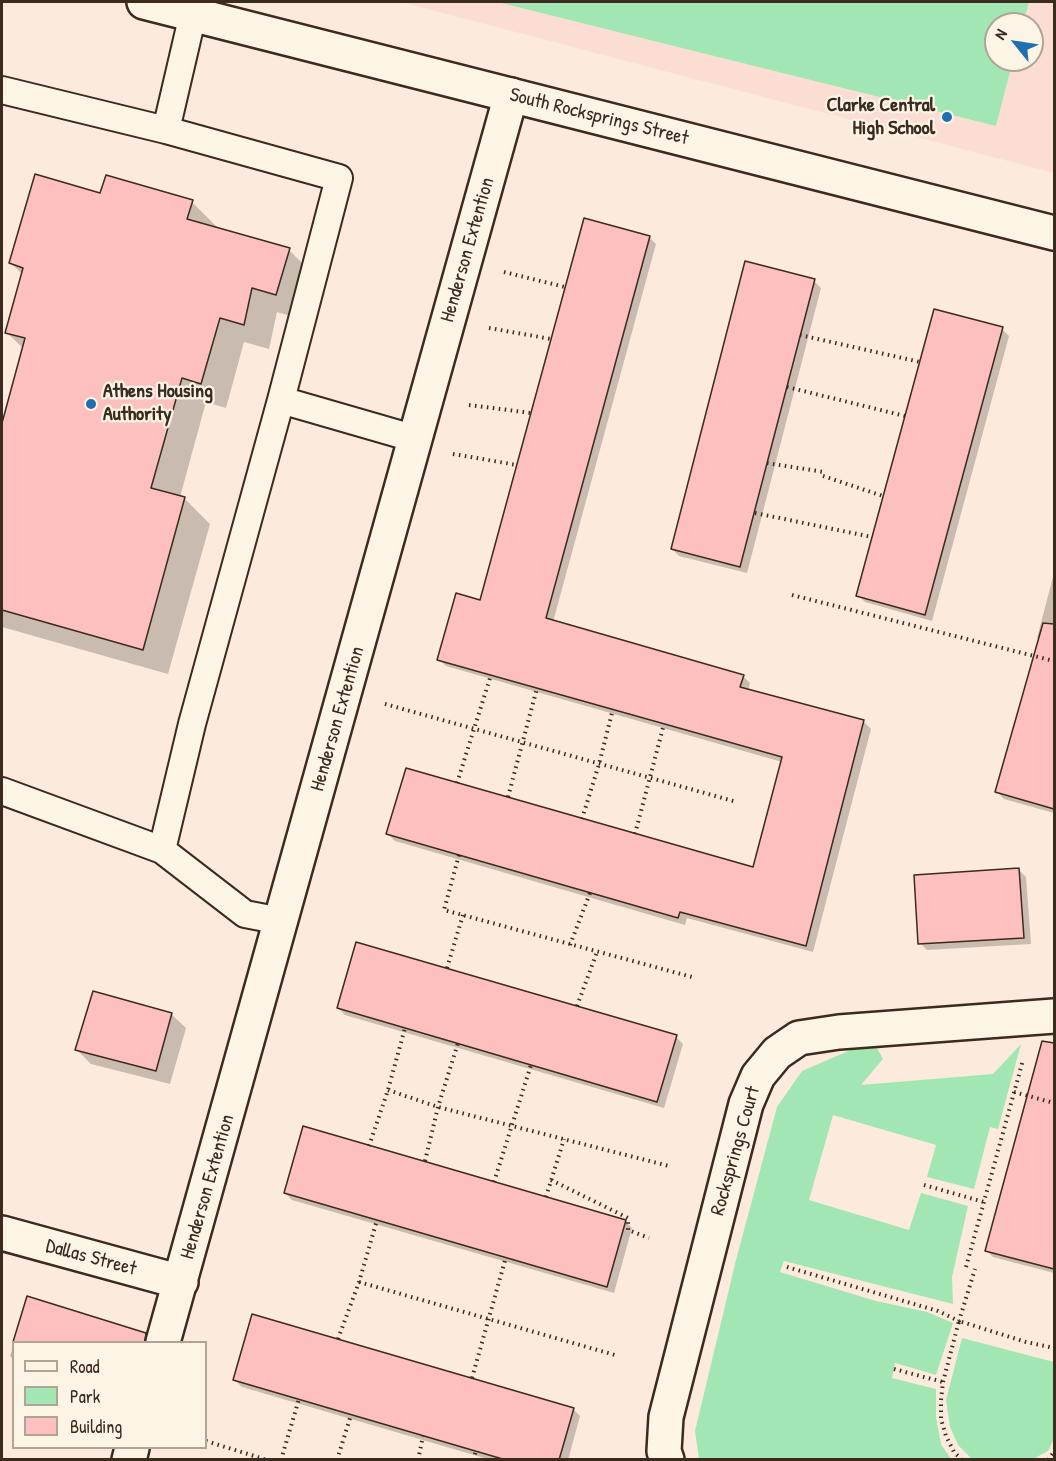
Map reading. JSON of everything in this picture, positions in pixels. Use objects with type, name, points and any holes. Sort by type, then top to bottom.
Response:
[{"type":"street","name":"South Rocksprings Street","points":[[144,2],[1054,233]]},
{"type":"street","name":"Henderson Extention","points":[[164,1341],[511,94]]},
{"type":"street","name":"Rocksprings Court","points":[[667,1460],[664,1451],[666,1417],[746,1104],[758,1076],[777,1053],[799,1038],[839,1032],[1044,1017]]},
{"type":"street","name":"Dallas Street","points":[[2,1233],[181,1282]]},
{"type":"lane","points":[[166,130],[193,15]]},
{"type":"lane","points":[[2,90],[166,130],[339,178],[192,724],[162,850]]},
{"type":"lane","points":[[281,400],[416,440]]},
{"type":"lane","points":[[2,791],[162,850],[245,914],[281,921]]},
{"type":"path","points":[[504,272],[565,287]]},
{"type":"path","points":[[488,327],[551,339]]},
{"type":"path","points":[[801,335],[920,362]]},
{"type":"path","points":[[787,387],[905,416]]},
{"type":"path","points":[[466,405],[531,413]]},
{"type":"path","points":[[452,454],[517,465]]},
{"type":"path","points":[[767,463],[824,474],[883,496]]},
{"type":"path","points":[[754,513],[872,537]]},
{"type":"path","points":[[792,595],[1054,661]]},
{"type":"path","points":[[457,783],[490,675]]},
{"type":"path","points":[[508,797],[537,688]]},
{"type":"path","points":[[382,703],[737,802]]},
{"type":"path","points":[[582,819],[613,709]]},
{"type":"path","points":[[635,834],[664,724]]},
{"type":"path","points":[[459,855],[444,910],[692,977]]},
{"type":"path","points":[[570,945],[590,893]]},
{"type":"path","points":[[447,968],[463,915]]},
{"type":"path","points":[[577,1006],[597,951]]},
{"type":"path","points":[[966,1268],[1014,1092],[1044,1017]]},
{"type":"path","points":[[369,1146],[388,1090],[405,1028]]},
{"type":"path","points":[[425,1161],[438,1107],[458,1043]]},
{"type":"path","points":[[495,1182],[531,1065]]},
{"type":"path","points":[[388,1090],[438,1107],[669,1166]]},
{"type":"path","points":[[1014,1092],[1054,1103]]},
{"type":"path","points":[[546,1197],[564,1139]]},
{"type":"path","points":[[551,1180],[628,1218],[628,1230],[649,1238]]},
{"type":"path","points":[[924,1185],[984,1202]]},
{"type":"path","points":[[338,1340],[359,1282],[377,1220]]},
{"type":"path","points":[[472,1378],[506,1257]]},
{"type":"path","points":[[787,1267],[938,1311],[959,1321],[1026,1342],[1054,1348]]},
{"type":"path","points":[[962,1460],[954,1452],[941,1419],[943,1382],[975,1269]]},
{"type":"path","points":[[359,1282],[615,1355]]},
{"type":"path","points":[[894,1369],[943,1382]]},
{"type":"path","points":[[281,1460],[299,1399]]},
{"type":"path","points":[[337,1460],[351,1415]]},
{"type":"path","points":[[418,1460],[423,1436]]},
{"type":"path","points":[[207,1441],[266,1459]]},
{"type":"path","points":[[473,1460],[476,1451]]},
{"type":"path","points":[[1048,1460],[1054,1452]]},
{"type":"shaded area","name":"Clarke Central High School","points":[[401,2],[1054,2],[1054,173]]},
{"type":"green space","points":[[497,2],[1029,2],[1026,12],[984,12],[984,72],[1010,72],[996,126]]},
{"type":"green space","points":[[1021,1044],[998,1129],[990,1127],[974,1189],[927,1177],[936,1145],[833,1115],[809,1200],[909,1230],[921,1193],[968,1206],[952,1277],[953,1304],[784,1261],[780,1272],[876,1301],[927,1312],[953,1323],[936,1375],[895,1363],[892,1378],[936,1389],[936,1417],[941,1444],[951,1459],[699,1459],[695,1431],[736,1260],[777,1107],[802,1071],[853,1049],[877,1048],[883,1059],[861,1085],[993,1074]]},
{"type":"green space","points":[[962,1338],[1054,1362],[1054,1439],[1048,1451],[1033,1459],[972,1459],[958,1445],[950,1427],[946,1400]]},
{"type":"building","name":"Athens Housing Authority","points":[[35,174],[100,193],[106,175],[193,200],[187,219],[290,248],[276,295],[252,288],[244,325],[220,318],[201,384],[182,378],[151,488],[185,497],[143,650],[2,610],[2,423],[25,338],[5,333],[23,268],[9,263]]},
{"type":"building","points":[[584,218],[650,236],[546,618],[744,675],[740,687],[864,720],[806,946],[680,912],[678,918],[386,834],[406,768],[753,867],[782,757],[437,660],[456,593],[480,600]]},
{"type":"building","points":[[745,261],[815,279],[740,567],[671,549]]},
{"type":"building","points":[[934,309],[1003,327],[925,615],[856,596]]},
{"type":"building","points":[[1043,623],[1054,624],[1054,809],[995,792]]},
{"type":"building","points":[[1019,868],[1024,938],[918,944],[914,875]]},
{"type":"building","points":[[356,942],[677,1035],[657,1102],[337,1008]]},
{"type":"building","points":[[93,991],[172,1013],[156,1071],[75,1050]]},
{"type":"building","points":[[1042,1041],[1054,1043],[1054,1269],[985,1251]]},
{"type":"building","points":[[303,1126],[626,1220],[607,1287],[284,1193]]},
{"type":"building","points":[[27,1296],[146,1333],[145,1341],[13,1341]]},
{"type":"building","points":[[252,1314],[574,1408],[559,1460],[506,1460],[233,1380]]},
{"type":"place","name":"Clarke Central High School","points":[[947,117]]},
{"type":"place","name":"Athens Housing Authority","points":[[91,404]]}]
